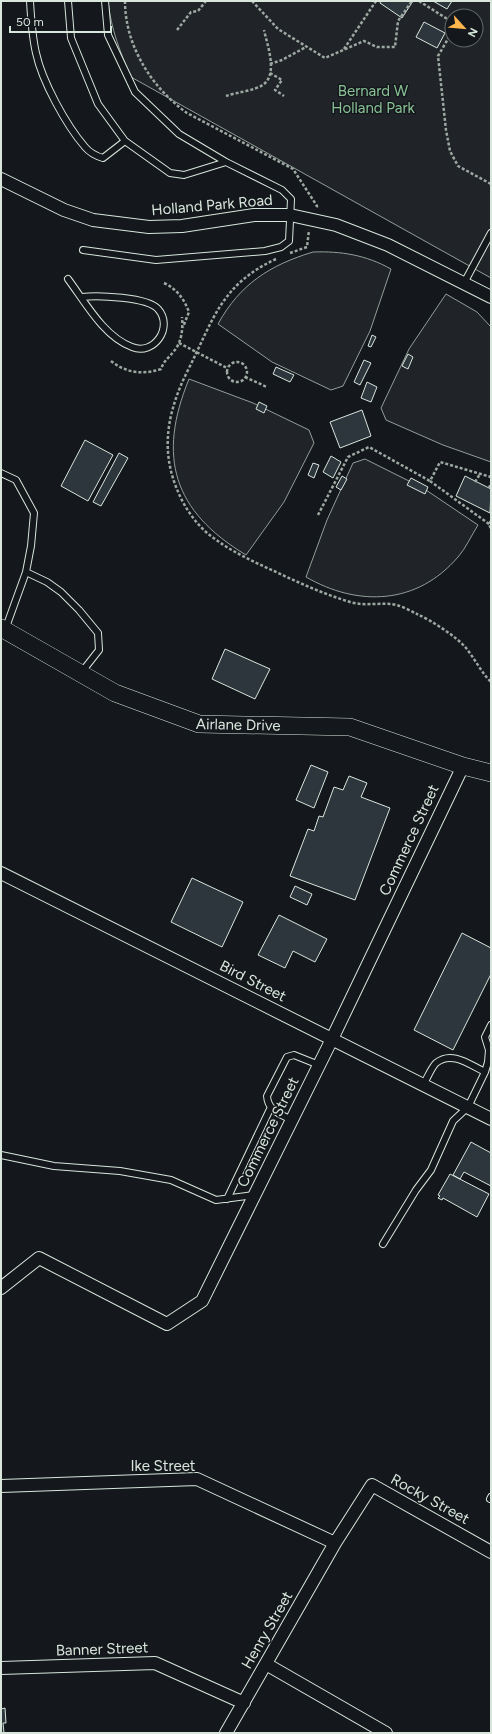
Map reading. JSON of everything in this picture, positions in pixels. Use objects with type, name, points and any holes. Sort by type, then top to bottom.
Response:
[{"type":"street","name":"Holland Park Road","points":[[1,179],[64,210],[93,220],[149,227],[182,226],[254,215],[290,215],[336,225],[388,245],[491,297]]},
{"type":"street","name":"Airlane Drive","points":[[2,632],[115,693],[199,724],[350,727],[463,766],[491,773]]},
{"type":"street","name":"Commerce Street","points":[[1,1288],[39,1258],[167,1324],[202,1301],[332,1039],[463,766]]},
{"type":"street","name":"Bird Street","points":[[1,873],[491,1119]]},
{"type":"street","name":"Ike Street","points":[[1,1486],[198,1479],[335,1543]]},
{"type":"street","name":"Rocky Street","points":[[335,1543],[372,1485],[491,1552]]},
{"type":"street","name":"Henry Street","points":[[226,1733],[335,1543]]},
{"type":"street","name":"Banner Street","points":[[1,1668],[155,1663],[244,1703]]},
{"type":"street","points":[[266,1664],[386,1733]]},
{"type":"lane","points":[[30,1],[36,54],[51,93],[72,130],[85,148],[93,155],[103,158],[125,141]]},
{"type":"lane","points":[[68,1],[71,38],[98,104],[125,141],[170,173],[184,175],[226,162]]},
{"type":"lane","points":[[83,250],[156,260],[265,251],[281,247],[289,241],[291,199],[282,190],[226,162],[179,134],[136,92],[108,35],[105,1]]},
{"type":"lane","points":[[464,283],[491,233]]},
{"type":"lane","points":[[68,279],[82,297],[93,316],[118,339],[132,348],[149,348],[160,340],[164,318],[158,308],[147,302],[94,296],[82,297]]},
{"type":"lane","points":[[1,473],[16,480],[34,513],[31,546],[26,572],[2,632]]},
{"type":"lane","points":[[26,572],[47,582],[61,592],[79,610],[98,633],[99,650],[81,674]]},
{"type":"lane","points":[[383,1244],[416,1190],[431,1170],[453,1121],[468,1107],[485,1072],[488,1062],[489,1050],[485,1037],[491,1025]]},
{"type":"lane","points":[[292,1120],[273,1111],[268,1103],[267,1096],[287,1057],[294,1055],[319,1065]]},
{"type":"lane","points":[[423,1085],[436,1064],[443,1060],[456,1058],[485,1072]]},
{"type":"lane","points":[[227,1199],[271,1107]]},
{"type":"lane","points":[[1,1155],[54,1166],[120,1171],[171,1180],[216,1200],[254,1195]]},
{"type":"path","points":[[125,1],[129,31],[137,52],[149,76],[174,104],[188,114],[293,169],[317,206],[314,221],[308,232],[307,247],[285,255]]},
{"type":"path","points":[[177,30],[191,12],[198,11],[206,1]]},
{"type":"path","points":[[252,1],[278,29],[325,58],[364,41],[377,48],[395,48],[398,21],[412,1]]},
{"type":"path","points":[[344,50],[376,1]]},
{"type":"path","points":[[419,1],[444,17]]},
{"type":"path","points":[[226,96],[264,84],[270,73],[270,64],[264,30]]},
{"type":"path","points":[[270,64],[282,60],[306,46]]},
{"type":"path","points":[[444,46],[438,56],[446,130],[450,151],[458,166],[491,184]]},
{"type":"path","points":[[270,73],[282,80],[275,90],[284,96]]},
{"type":"path","points":[[278,258],[257,268],[240,281],[226,297],[214,316],[177,392],[169,420],[167,444],[169,467],[179,494],[190,515],[209,535],[232,551],[324,594],[356,604],[392,604],[418,614],[442,629],[465,647],[491,682]]},
{"type":"path","points":[[111,361],[129,371],[145,373],[160,369],[163,361],[175,350],[179,343],[189,312],[185,302],[171,286],[164,283]]},
{"type":"path","points":[[182,316],[183,328]]},
{"type":"path","points":[[179,343],[227,368]]},
{"type":"path","points":[[233,362],[240,362],[246,369],[246,377],[238,382],[232,381],[227,376],[227,368],[233,362]]},
{"type":"path","points":[[246,377],[267,387]]},
{"type":"path","points":[[318,515],[348,457],[370,447],[430,481],[490,522],[491,529]]},
{"type":"path","points":[[430,481],[440,462],[491,477]]},
{"type":"path","points":[[475,482],[480,474]]},
{"type":"path","points":[[489,488],[491,484]]},
{"type":"green space","name":"Bernard W Holland Park","points":[[108,1],[491,1],[491,278],[131,77],[116,40]]},
{"type":"green space","points":[[313,252],[343,253],[363,257],[391,269],[370,331],[343,386],[331,390],[272,362],[218,324],[236,298],[246,287],[270,270],[283,263]]},
{"type":"green space","points":[[446,294],[477,312],[491,327],[491,462],[443,445],[386,420],[381,408],[409,349]]},
{"type":"green space","points":[[189,379],[253,403],[309,430],[314,443],[284,502],[246,555],[221,538],[202,520],[187,501],[178,480],[174,457],[174,433],[179,407]]},
{"type":"green space","points":[[365,459],[423,488],[478,525],[458,557],[442,573],[424,585],[406,592],[386,596],[366,597],[326,587],[306,577],[327,520],[353,463]]},
{"type":"building","points":[[381,1],[413,1],[402,18],[380,3]]},
{"type":"building","points":[[433,1],[452,1],[448,8]]},
{"type":"building","points":[[424,22],[444,32],[437,48],[416,37]]},
{"type":"building","points":[[372,335],[376,337],[371,347],[368,346]]},
{"type":"building","points":[[408,354],[413,357],[408,369],[402,366]]},
{"type":"building","points":[[364,360],[371,363],[360,385],[354,382]]},
{"type":"building","points":[[276,367],[294,375],[290,382],[273,374]]},
{"type":"building","points":[[367,382],[377,387],[371,402],[361,398]]},
{"type":"building","points":[[259,402],[267,406],[264,413],[256,409]]},
{"type":"building","points":[[362,410],[371,436],[340,448],[330,422]]},
{"type":"building","points":[[85,440],[113,455],[88,501],[61,486]]},
{"type":"building","points":[[119,453],[128,458],[101,506],[93,502]]},
{"type":"building","points":[[331,456],[341,462],[333,478],[323,472]]},
{"type":"building","points":[[313,463],[319,465],[314,478],[308,475]]},
{"type":"building","points":[[342,476],[347,479],[341,490],[336,487]]},
{"type":"building","points":[[465,476],[491,489],[490,513],[456,496]]},
{"type":"building","points":[[411,478],[428,487],[425,494],[407,485]]},
{"type":"building","points":[[225,649],[270,669],[255,699],[212,679]]},
{"type":"building","points":[[311,765],[328,772],[314,808],[296,800]]},
{"type":"building","points":[[349,776],[367,783],[361,797],[390,808],[355,900],[290,876],[308,829],[314,831],[319,816],[323,817],[334,787],[343,790]]},
{"type":"building","points":[[192,878],[243,902],[222,947],[171,922]]},
{"type":"building","points":[[295,886],[312,894],[307,905],[290,897]]},
{"type":"building","points":[[279,915],[327,939],[315,962],[293,951],[285,968],[258,955]]},
{"type":"building","points":[[462,933],[491,948],[491,974],[453,1050],[414,1030]]},
{"type":"building","points":[[471,1142],[491,1153],[491,1186],[464,1172],[460,1179],[453,1175]]},
{"type":"building","points":[[450,1174],[489,1194],[477,1217],[443,1198],[442,1200],[438,1198],[440,1196],[438,1195]]},
{"type":"building","points":[[5,1708],[6,1723],[3,1723],[4,1733],[1,1733],[1,1709]]}]
